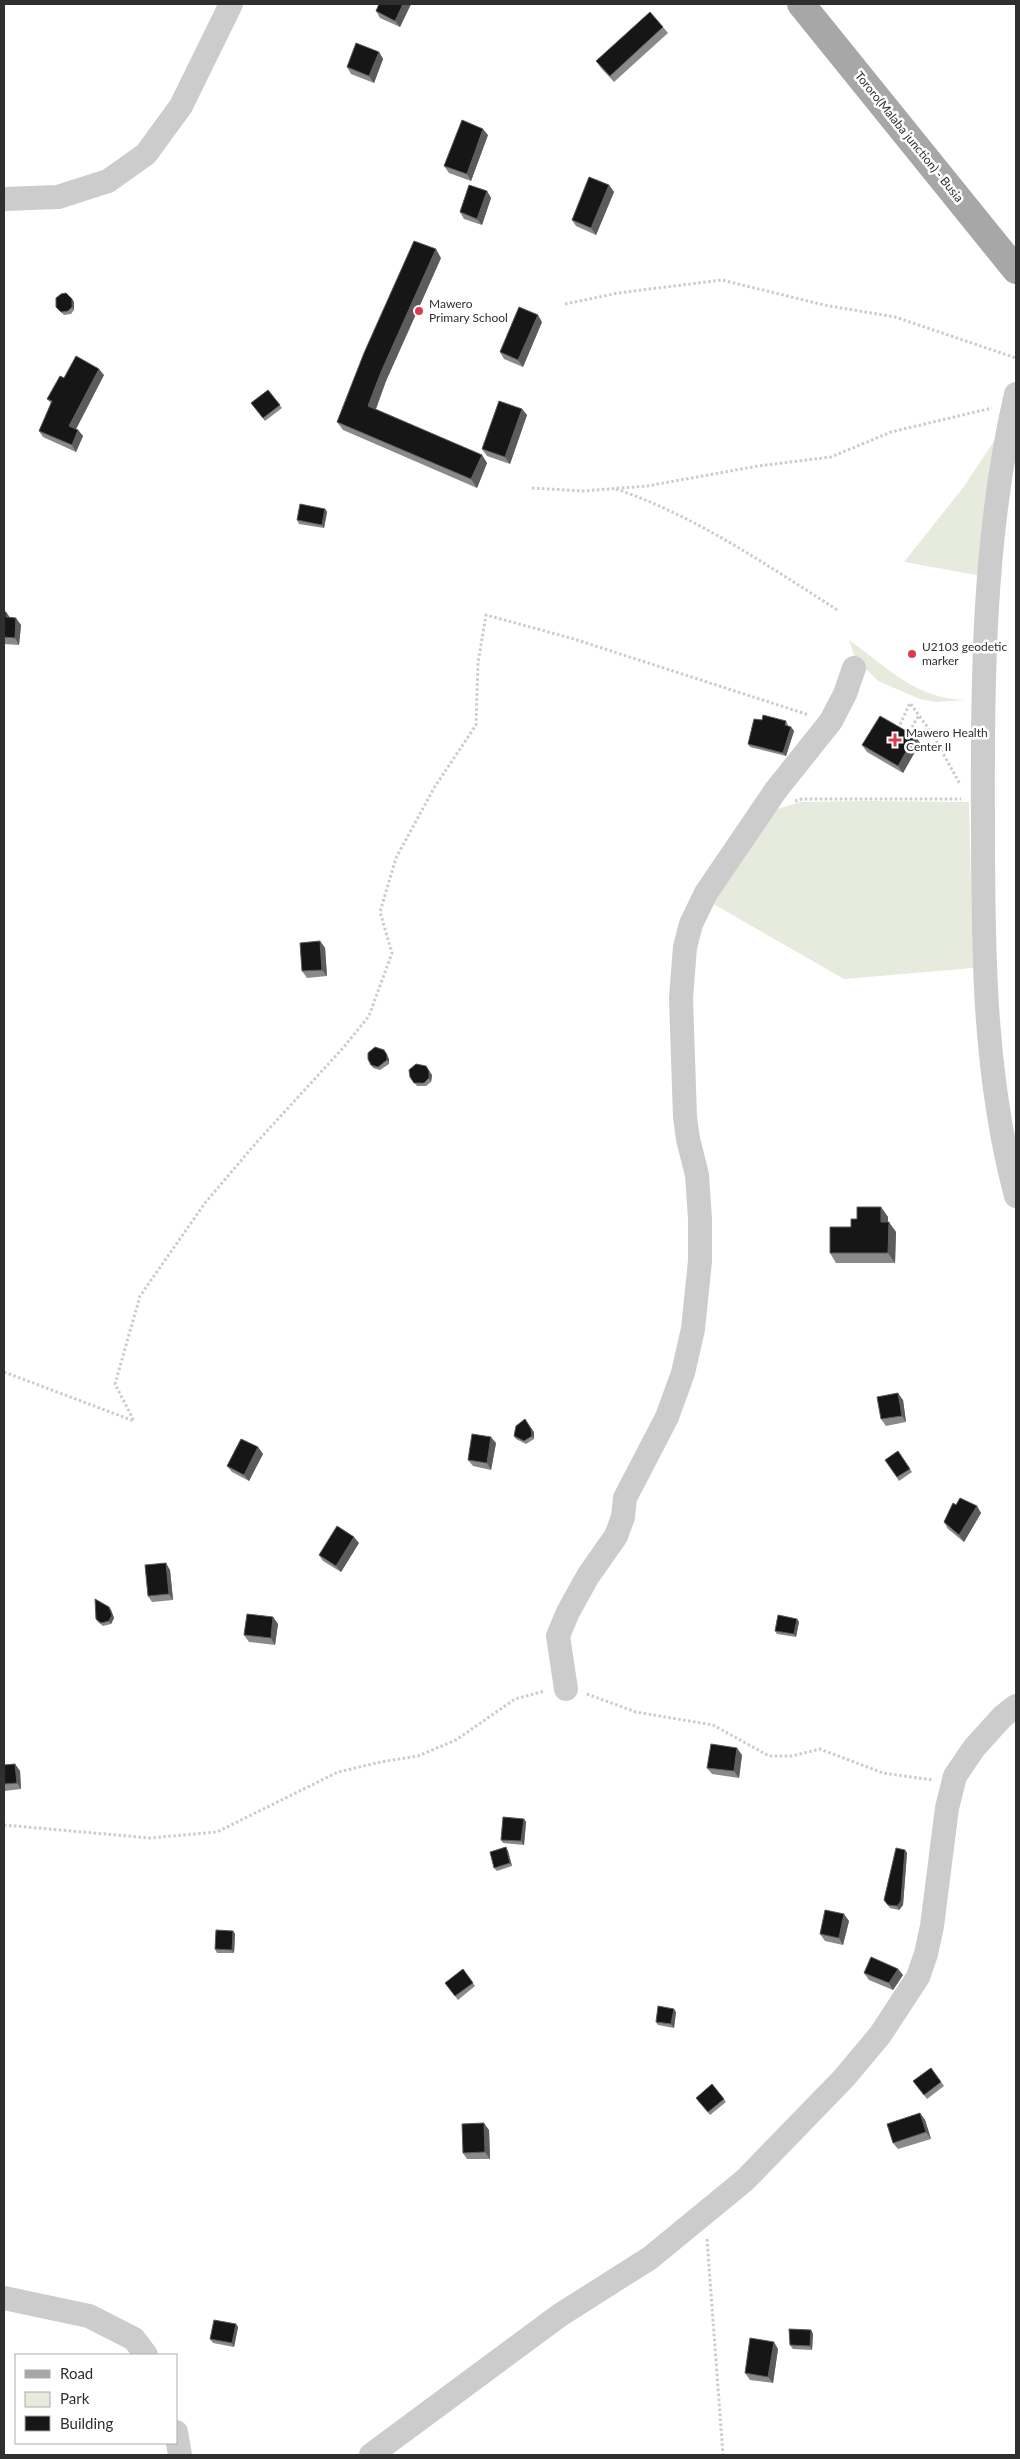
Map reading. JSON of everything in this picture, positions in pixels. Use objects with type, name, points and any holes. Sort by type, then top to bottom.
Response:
[{"type":"main road","name":"Tororo(Malaba junction) - Busia","points":[[801,4],[1016,270]]},
{"type":"street","points":[[4,199],[58,196],[108,181],[146,154],[181,106],[231,4]]},
{"type":"street","points":[[1015,398],[1003,464],[987,610],[983,820],[984,937],[990,1050],[996,1107],[1016,1196]]},
{"type":"street","points":[[566,1689],[558,1636],[568,1612],[588,1576],[616,1536],[623,1517],[626,1498],[667,1417],[683,1373],[693,1329],[700,1261],[700,1219],[697,1175],[688,1139],[685,1117],[681,998],[685,947],[691,924],[706,893],[762,811],[831,722],[845,694],[854,668]]},
{"type":"street","points":[[371,2455],[494,2362],[560,2315],[650,2258],[745,2180],[844,2078],[880,2035],[918,1977],[926,1954],[932,1926],[944,1826],[954,1780],[974,1748],[1002,1717],[1016,1706]]},
{"type":"street","points":[[4,2298],[89,2316],[134,2339],[145,2354]]},
{"type":"path","points":[[565,304],[618,292],[722,280],[824,305],[895,317],[1016,358]]},
{"type":"path","points":[[532,488],[583,490],[647,486],[758,466],[832,457],[892,432],[1015,398]]},
{"type":"path","points":[[614,488],[653,501],[757,559],[839,611]]},
{"type":"path","points":[[4,1372],[134,1421],[115,1384],[140,1296],[205,1203],[370,1016],[392,953],[380,912],[396,858],[434,788],[476,725],[478,663],[486,615],[574,639],[831,722]]},
{"type":"path","points":[[897,730],[910,704],[919,715],[983,820]]},
{"type":"path","points":[[907,736],[919,715]]},
{"type":"path","points":[[762,811],[802,799],[969,798]]},
{"type":"path","points":[[4,1826],[150,1838],[217,1832],[338,1772],[418,1756],[456,1740],[515,1699],[556,1688],[586,1693],[636,1712],[713,1725],[769,1756],[792,1756],[820,1749],[883,1773],[924,1780],[954,1780]]},
{"type":"path","points":[[706,2213],[722,2455]]},
{"type":"green space","points":[[1005,425],[982,576],[904,562],[962,489]]},
{"type":"green space","points":[[849,640],[890,671],[917,688],[948,698],[966,700],[936,702],[920,699],[878,681],[855,658]]},
{"type":"green space","points":[[800,802],[969,802],[973,968],[844,979],[710,902],[768,812]]},
{"type":"building","points":[[379,4],[403,4],[395,21],[376,11]]},
{"type":"building","points":[[650,12],[663,27],[610,76],[596,61]]},
{"type":"building","points":[[356,43],[379,52],[369,76],[347,67]]},
{"type":"building","points":[[462,120],[483,129],[467,174],[444,166]]},
{"type":"building","points":[[589,177],[609,185],[591,228],[572,220]]},
{"type":"building","points":[[469,185],[487,191],[477,219],[460,212]]},
{"type":"building","points":[[414,241],[436,249],[381,372],[368,406],[482,455],[471,479],[337,422],[364,353]]},
{"type":"building","points":[[66,293],[72,299],[72,307],[68,311],[61,312],[56,307],[56,298]]},
{"type":"building","points":[[519,307],[538,315],[518,360],[500,352]]},
{"type":"building","points":[[76,356],[99,369],[69,426],[78,430],[72,445],[39,431],[52,401],[47,399],[60,376],[64,378]]},
{"type":"building","points":[[268,390],[280,405],[263,418],[251,403]]},
{"type":"building","points":[[499,401],[522,409],[505,457],[482,449]]},
{"type":"building","points":[[300,504],[325,509],[322,525],[297,520]]},
{"type":"building","points":[[4,612],[6,612],[6,617],[16,618],[15,638],[4,637]]},
{"type":"building","points":[[763,715],[786,721],[785,725],[791,727],[783,753],[748,744],[754,719],[762,720]]},
{"type":"building","points":[[880,716],[915,736],[898,766],[862,745]]},
{"type":"building","points":[[320,941],[322,970],[302,971],[300,943]]},
{"type":"building","points":[[375,1047],[384,1050],[387,1055],[387,1060],[378,1067],[371,1065],[368,1059],[368,1053]]},
{"type":"building","points":[[416,1064],[426,1066],[429,1071],[429,1078],[424,1083],[414,1083],[410,1077],[409,1070]]},
{"type":"building","points":[[857,1207],[881,1207],[881,1222],[889,1222],[888,1253],[830,1253],[830,1227],[851,1227],[851,1219],[857,1219]]},
{"type":"building","points":[[898,1393],[902,1416],[881,1419],[877,1397]]},
{"type":"building","points":[[525,1419],[531,1429],[532,1436],[524,1441],[514,1436],[516,1426]]},
{"type":"building","points":[[472,1434],[491,1437],[487,1463],[468,1460]]},
{"type":"building","points":[[241,1439],[258,1447],[244,1475],[227,1466]]},
{"type":"building","points":[[898,1451],[910,1469],[897,1477],[885,1460]]},
{"type":"building","points":[[960,1498],[977,1506],[959,1535],[944,1522],[953,1503],[956,1505]]},
{"type":"building","points":[[337,1526],[354,1537],[336,1566],[319,1555]]},
{"type":"building","points":[[166,1563],[169,1594],[148,1596],[145,1565]]},
{"type":"building","points":[[95,1599],[109,1607],[112,1615],[109,1621],[101,1623],[96,1619]]},
{"type":"building","points":[[247,1614],[273,1617],[271,1638],[244,1635]]},
{"type":"building","points":[[778,1615],[797,1619],[794,1634],[775,1631]]},
{"type":"building","points":[[711,1744],[737,1748],[734,1771],[707,1768]]},
{"type":"building","points":[[15,1764],[17,1783],[4,1784],[4,1765]]},
{"type":"building","points":[[503,1817],[524,1819],[521,1841],[501,1840]]},
{"type":"building","points":[[506,1847],[510,1863],[494,1868],[490,1852]]},
{"type":"building","points":[[896,1848],[905,1850],[901,1901],[897,1906],[888,1905],[884,1900]]},
{"type":"building","points":[[825,1910],[844,1914],[839,1938],[820,1934]]},
{"type":"building","points":[[216,1930],[233,1931],[232,1950],[215,1949]]},
{"type":"building","points":[[871,1957],[898,1969],[889,1983],[864,1973]]},
{"type":"building","points":[[463,1969],[473,1983],[455,1996],[445,1983]]},
{"type":"building","points":[[658,2006],[674,2009],[671,2024],[656,2022]]},
{"type":"building","points":[[931,2068],[941,2082],[924,2095],[913,2081]]},
{"type":"building","points":[[712,2084],[724,2099],[708,2112],[696,2098]]},
{"type":"building","points":[[920,2113],[926,2132],[893,2143],[887,2124]]},
{"type":"building","points":[[484,2123],[485,2152],[463,2153],[462,2124]]},
{"type":"building","points":[[214,2320],[236,2324],[232,2343],[210,2339]]},
{"type":"building","points":[[789,2329],[811,2330],[810,2346],[790,2345]]},
{"type":"building","points":[[750,2338],[774,2342],[768,2377],[745,2373]]},
{"type":"place","name":"Mawero Primary School","points":[[419,311]]},
{"type":"place","name":"U2103 geodetic marker","points":[[912,654]]},
{"type":"place","name":"Mawero Health Center II","points":[[895,740]]}]
